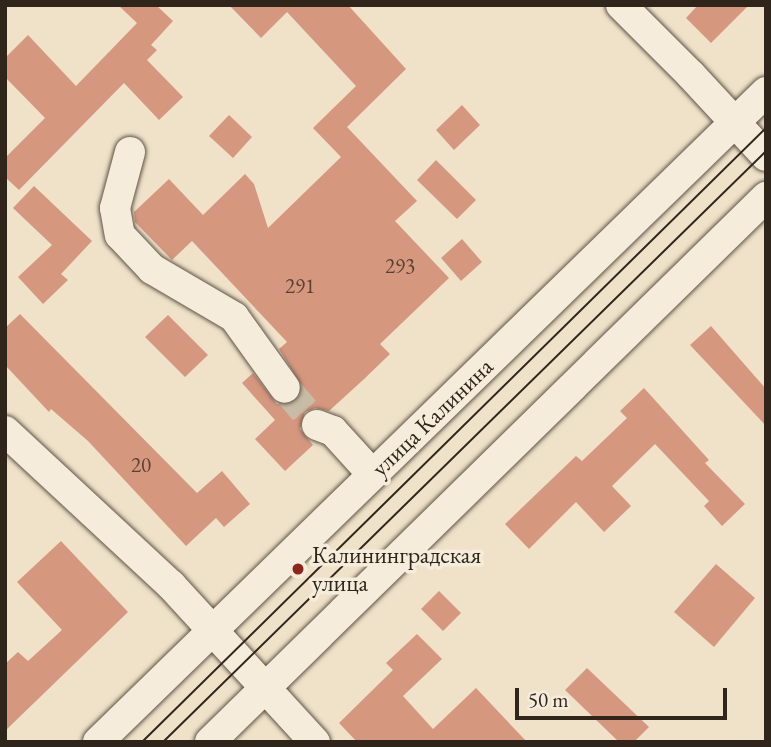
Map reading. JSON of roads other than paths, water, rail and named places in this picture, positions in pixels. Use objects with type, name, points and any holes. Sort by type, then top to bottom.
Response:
[{"type":"street","points":[[621,5],[766,156]]},
{"type":"street","name":"улица Калинина","points":[[98,742],[766,92]]},
{"type":"street","points":[[130,152],[115,208],[120,235],[152,269],[234,317],[285,388]]},
{"type":"street","points":[[210,742],[766,197]]},
{"type":"street","points":[[317,425],[333,431],[373,475]]},
{"type":"street","points":[[5,431],[171,585],[315,742]]},
{"type":"tunnel","points":[[285,388],[317,425]]},
{"type":"tram line","points":[[142,742],[766,128]]},
{"type":"tram line","points":[[163,742],[766,151]]},
{"type":"place","name":"Калининградская улица","points":[[298,569]]}]
